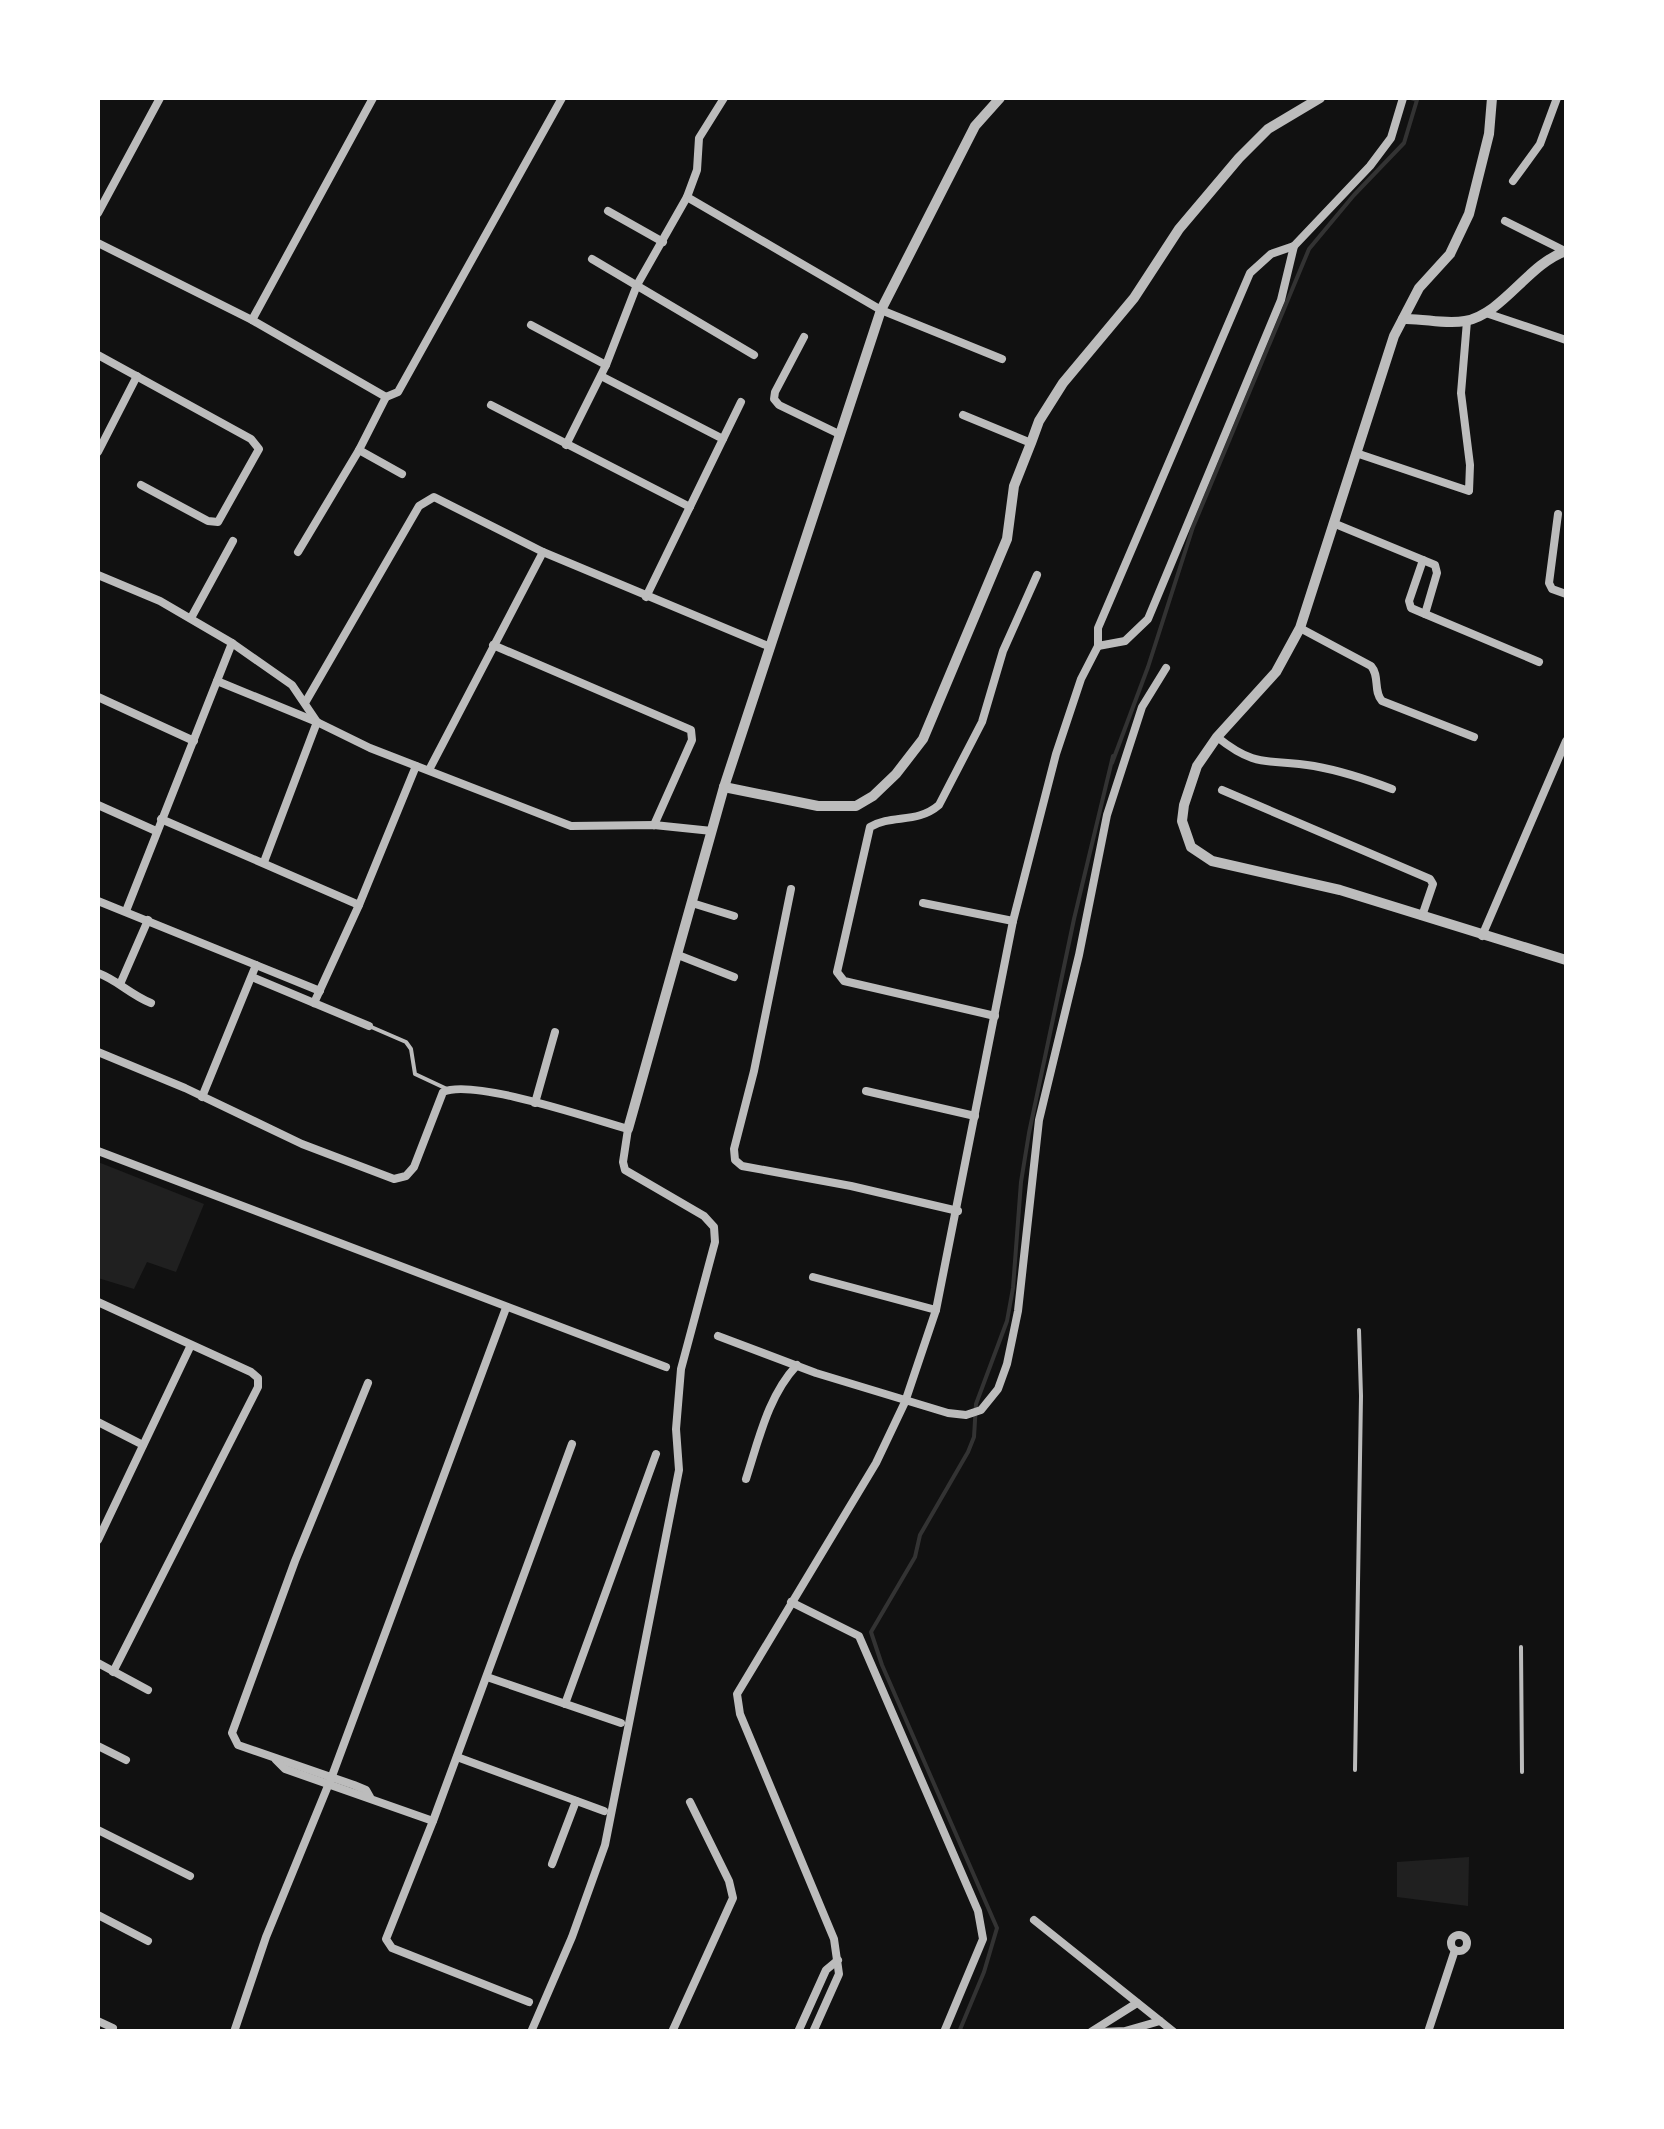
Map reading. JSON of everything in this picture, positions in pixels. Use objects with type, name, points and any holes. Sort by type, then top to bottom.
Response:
[{"type":"street","points":[[98,213],[160,98]]},
{"type":"street","points":[[252,320],[373,98]]},
{"type":"street","points":[[298,552],[360,450],[386,397],[398,392],[562,98]]},
{"type":"street","points":[[566,445],[606,365],[638,284],[687,197],[697,170],[699,138],[724,98]]},
{"type":"street","points":[[531,2032],[605,1846],[679,1470],[676,1429],[682,1369],[716,1238],[714,1227],[704,1216],[626,1170],[623,1162],[628,1129],[724,788],[881,310],[976,126],[1000,98]]},
{"type":"street","points":[[724,788],[818,806],[856,806],[896,774],[924,738],[1007,539],[1014,486],[1031,443],[1063,383],[1134,298],[1178,228],[1238,158],[1268,129],[1320,98]]},
{"type":"street","points":[[813,2032],[839,1974],[834,1939],[740,1714],[738,1689],[876,1463],[905,1402],[936,1310],[1013,921],[1056,754],[1081,679],[1098,646],[1098,628],[1250,273],[1271,254],[1294,246],[1358,180],[1391,138],[1404,98]]},
{"type":"street","points":[[1492,98],[1484,163],[1462,234],[1450,254],[1419,288],[1384,363],[1300,628],[1276,672],[1218,736],[1197,766],[1182,821],[1191,846],[1212,861],[1340,890],[1566,960]]},
{"type":"street","points":[[1514,181],[1540,144],[1557,98]]},
{"type":"street","points":[[687,197],[881,310],[1002,359]]},
{"type":"street","points":[[608,211],[664,242]]},
{"type":"street","points":[[1505,221],[1566,251]]},
{"type":"street","points":[[98,242],[252,320],[386,397]]},
{"type":"street","points":[[1098,646],[1125,642],[1148,619],[1281,300],[1294,246]]},
{"type":"street","points":[[1403,319],[1444,322],[1466,320],[1486,312],[1532,272],[1566,251]]},
{"type":"street","points":[[592,258],[754,355]]},
{"type":"street","points":[[1486,312],[1566,340]]},
{"type":"street","points":[[1356,453],[1468,490],[1470,464],[1461,393],[1466,320]]},
{"type":"street","points":[[531,324],[606,365]]},
{"type":"street","points":[[804,336],[774,399],[839,434]]},
{"type":"street","points":[[98,355],[255,442],[260,449],[218,522],[208,522],[140,485]]},
{"type":"street","points":[[98,452],[137,376]]},
{"type":"street","points":[[601,376],[723,439]]},
{"type":"street","points":[[646,597],[741,402]]},
{"type":"street","points":[[491,405],[690,507]]},
{"type":"street","points":[[963,416],[1031,443]]},
{"type":"street","points":[[360,450],[402,474]]},
{"type":"street","points":[[305,703],[423,501],[434,497],[543,552],[768,646]]},
{"type":"street","points":[[1558,514],[1548,582],[1552,589],[1566,594]]},
{"type":"street","points":[[1333,523],[1434,565],[1437,570],[1426,614]]},
{"type":"street","points":[[191,618],[233,541]]},
{"type":"street","points":[[429,770],[543,552]]},
{"type":"street","points":[[1423,560],[1408,601],[1412,608],[1538,662]]},
{"type":"street","points":[[98,575],[160,601],[232,643],[292,685],[317,722]]},
{"type":"street","points":[[995,1016],[844,981],[837,972],[870,827],[878,822],[912,820],[939,805],[982,722],[1003,651],[1037,575]]},
{"type":"street","points":[[1300,628],[1371,666],[1382,700],[1474,737]]},
{"type":"street","points":[[126,911],[232,643]]},
{"type":"street","points":[[493,645],[691,730],[692,740],[654,825]]},
{"type":"street","points":[[718,1336],[905,1402],[948,1413],[980,1410],[998,1389],[1018,1311],[1040,1120],[1107,815],[1142,707],[1166,668]]},
{"type":"street","points":[[217,682],[571,826],[654,825],[712,830]]},
{"type":"street","points":[[98,697],[194,740]]},
{"type":"street","points":[[264,862],[317,722]]},
{"type":"street","points":[[1218,736],[1236,752],[1257,761],[1355,774],[1392,789]]},
{"type":"street","points":[[1482,936],[1566,741]]},
{"type":"street","points":[[314,1003],[360,905],[416,766]]},
{"type":"street","points":[[1222,790],[1430,880],[1433,884],[1422,916]]},
{"type":"street","points":[[98,806],[156,831]]},
{"type":"street","points":[[160,819],[360,905]]},
{"type":"street","points":[[791,889],[734,1149],[735,1160],[742,1166],[958,1211]]},
{"type":"street","points":[[98,901],[320,992]]},
{"type":"street","points":[[923,902],[1013,921]]},
{"type":"street","points":[[692,903],[734,916]]},
{"type":"street","points":[[121,982],[148,920]]},
{"type":"street","points":[[678,955],[734,976]]},
{"type":"street","points":[[202,1097],[256,965]]},
{"type":"street","points":[[98,973],[121,982],[128,993],[150,1003]]},
{"type":"street","points":[[252,977],[369,1026]]},
{"type":"street","points":[[535,1103],[555,1032]]},
{"type":"street","points":[[98,1052],[302,1144],[394,1179],[411,1173],[440,1096],[448,1089],[535,1103],[628,1129]]},
{"type":"street","points":[[866,1091],[976,1116]]},
{"type":"street","points":[[98,1151],[666,1367]]},
{"type":"street","points":[[813,1277],[936,1310]]},
{"type":"street","points":[[98,1302],[258,1378],[258,1387],[113,1672]]},
{"type":"street","points":[[234,2032],[266,1937],[330,1781],[506,1308]]},
{"type":"street","points":[[98,1540],[190,1346]]},
{"type":"street","points":[[746,1478],[770,1407],[782,1381],[797,1365]]},
{"type":"street","points":[[368,1383],[295,1560],[232,1733],[238,1745],[276,1760],[288,1760],[362,1798],[370,1797],[433,1821]]},
{"type":"street","points":[[98,1422],[143,1445]]},
{"type":"street","points":[[529,2002],[388,1945],[386,1939],[572,1444]]},
{"type":"street","points":[[565,1704],[656,1454]]},
{"type":"street","points":[[791,1602],[860,1636],[978,1911],[983,1939],[944,2032]]},
{"type":"street","points":[[98,1664],[148,1690]]},
{"type":"street","points":[[486,1676],[621,1723]]},
{"type":"street","points":[[98,1746],[126,1760]]},
{"type":"street","points":[[457,1757],[604,1811]]},
{"type":"street","points":[[552,1864],[576,1801]]},
{"type":"street","points":[[672,2032],[732,1898],[728,1881],[690,1802]]},
{"type":"street","points":[[98,1830],[190,1876]]},
{"type":"street","points":[[98,1915],[148,1941]]},
{"type":"street","points":[[1034,1920],[1174,2032]]},
{"type":"street","points":[[1428,2032],[1455,1950]]},
{"type":"street","points":[[798,2032],[826,1970],[838,1960]]},
{"type":"street","points":[[1091,2032],[1136,2003]]},
{"type":"street","points":[[98,2021],[113,2028]]},
{"type":"street","points":[[1101,2032],[1124,2031],[1160,2021]]},
{"type":"lane","points":[[369,1026],[406,1042],[415,1074],[448,1089]]},
{"type":"lane","points":[[1355,1770],[1359,1330]]},
{"type":"lane","points":[[1521,1646],[1522,1772]]},
{"type":"shaded area","points":[[98,1162],[204,1204],[176,1272],[147,1262],[134,1289],[98,1278]]},
{"type":"shaded area","points":[[1469,1857],[1468,1906],[1397,1897],[1397,1862]]},
{"type":"waterway","points":[[959,2032],[997,1928],[871,1632],[915,1557],[920,1535],[974,1437],[976,1404],[1007,1321],[1029,1133],[1113,756],[1112,763],[1193,527],[1309,249],[1404,143],[1417,100],[1411,98]]}]
